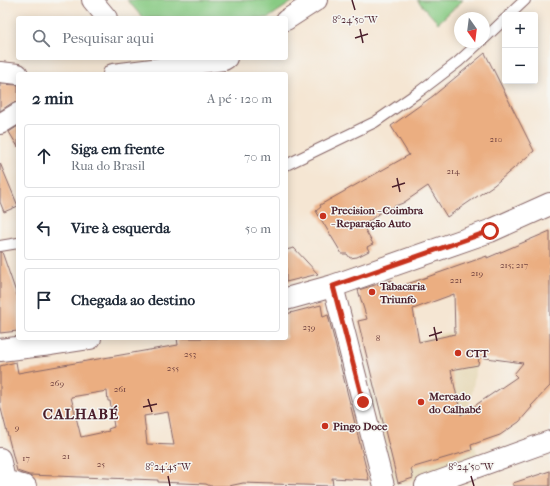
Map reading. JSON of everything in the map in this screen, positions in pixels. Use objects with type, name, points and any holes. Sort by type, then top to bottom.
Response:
[{"type":"main road","points":[[288,298],[333,286],[490,231],[550,204]]},
{"type":"main road","points":[[0,350],[77,340]]},
{"type":"street","points":[[92,0],[105,16]]},
{"type":"street","points":[[288,19],[317,0]]},
{"type":"street","points":[[120,72],[146,63],[224,60]]},
{"type":"street","points":[[0,72],[16,74]]},
{"type":"street","points":[[0,124],[16,114]]},
{"type":"street","points":[[333,286],[384,486]]},
{"type":"street","points":[[425,486],[550,441]]},
{"type":"street","points":[[0,458],[3,480],[26,486]]},
{"type":"lane","points":[[512,12],[525,0]]},
{"type":"lane","points":[[490,33],[502,22]]},
{"type":"lane","points":[[288,164],[375,122],[420,91],[458,62],[473,48]]},
{"type":"lane","points":[[0,246],[16,243]]},
{"type":"shaded area","name":"Mercado do Calhabé","points":[[480,332],[473,388],[466,416],[478,456],[401,484],[392,478],[363,357],[445,333]]},
{"type":"green space","points":[[127,0],[295,0],[271,16],[141,16]]},
{"type":"green space","points":[[417,0],[463,0],[438,23]]},
{"type":"building","points":[[485,53],[534,151],[494,185],[447,217],[428,186],[403,203],[382,211],[363,226],[373,244],[367,247],[369,251],[357,257],[350,258],[347,254],[342,254],[316,211],[321,207],[320,205],[409,155],[391,126],[433,96]]},
{"type":"building","points":[[0,84],[16,85],[16,102],[12,103],[0,111]]},
{"type":"building","points":[[16,127],[16,144],[9,132]]},
{"type":"building","points":[[0,163],[16,201],[16,207],[4,212],[0,202]]},
{"type":"building","points":[[550,231],[550,386],[531,406],[532,407],[519,422],[500,435],[471,445],[472,450],[411,468],[413,478],[398,483],[358,321],[367,319],[358,290],[392,280],[393,289],[487,256],[487,258]],"holes":[[[454,294],[455,334],[419,342],[413,309]],[[479,357],[523,363],[514,374],[517,377],[461,415],[451,370],[478,365]]]},
{"type":"building","points":[[294,248],[318,274],[288,282],[288,250]]},
{"type":"building","points":[[0,252],[2,252],[16,292],[16,331],[0,333]]},
{"type":"building","points":[[321,305],[323,317],[328,315],[369,480],[332,478],[333,486],[243,483],[229,486],[210,486],[206,484],[158,482],[158,480],[29,475],[17,471],[0,405],[0,366],[16,362],[18,373],[178,345],[177,340],[288,340],[288,313]],"holes":[[[107,391],[108,401],[110,401],[114,427],[108,429],[109,431],[81,437],[71,397]],[[168,412],[174,445],[147,444],[144,416]]]},
{"type":"building","points":[[550,471],[550,486],[513,486],[513,483]]},
{"type":"place","name":"Precision - Coimbra - Reparação Auto","points":[[323,216]]},
{"type":"place","name":"Tabacaria Triunfo","points":[[372,292]]},
{"type":"place","name":"CTT","points":[[458,353]]},
{"type":"place","name":"Mercado do Calhabé","points":[[421,402]]},
{"type":"place","name":"Pingo Doce","points":[[325,426]]},
{"type":"district","name":"CALHABÉ","points":[[81,414]]},
{"type":"route","points":[[363,402],[333,286],[490,231]]}]
